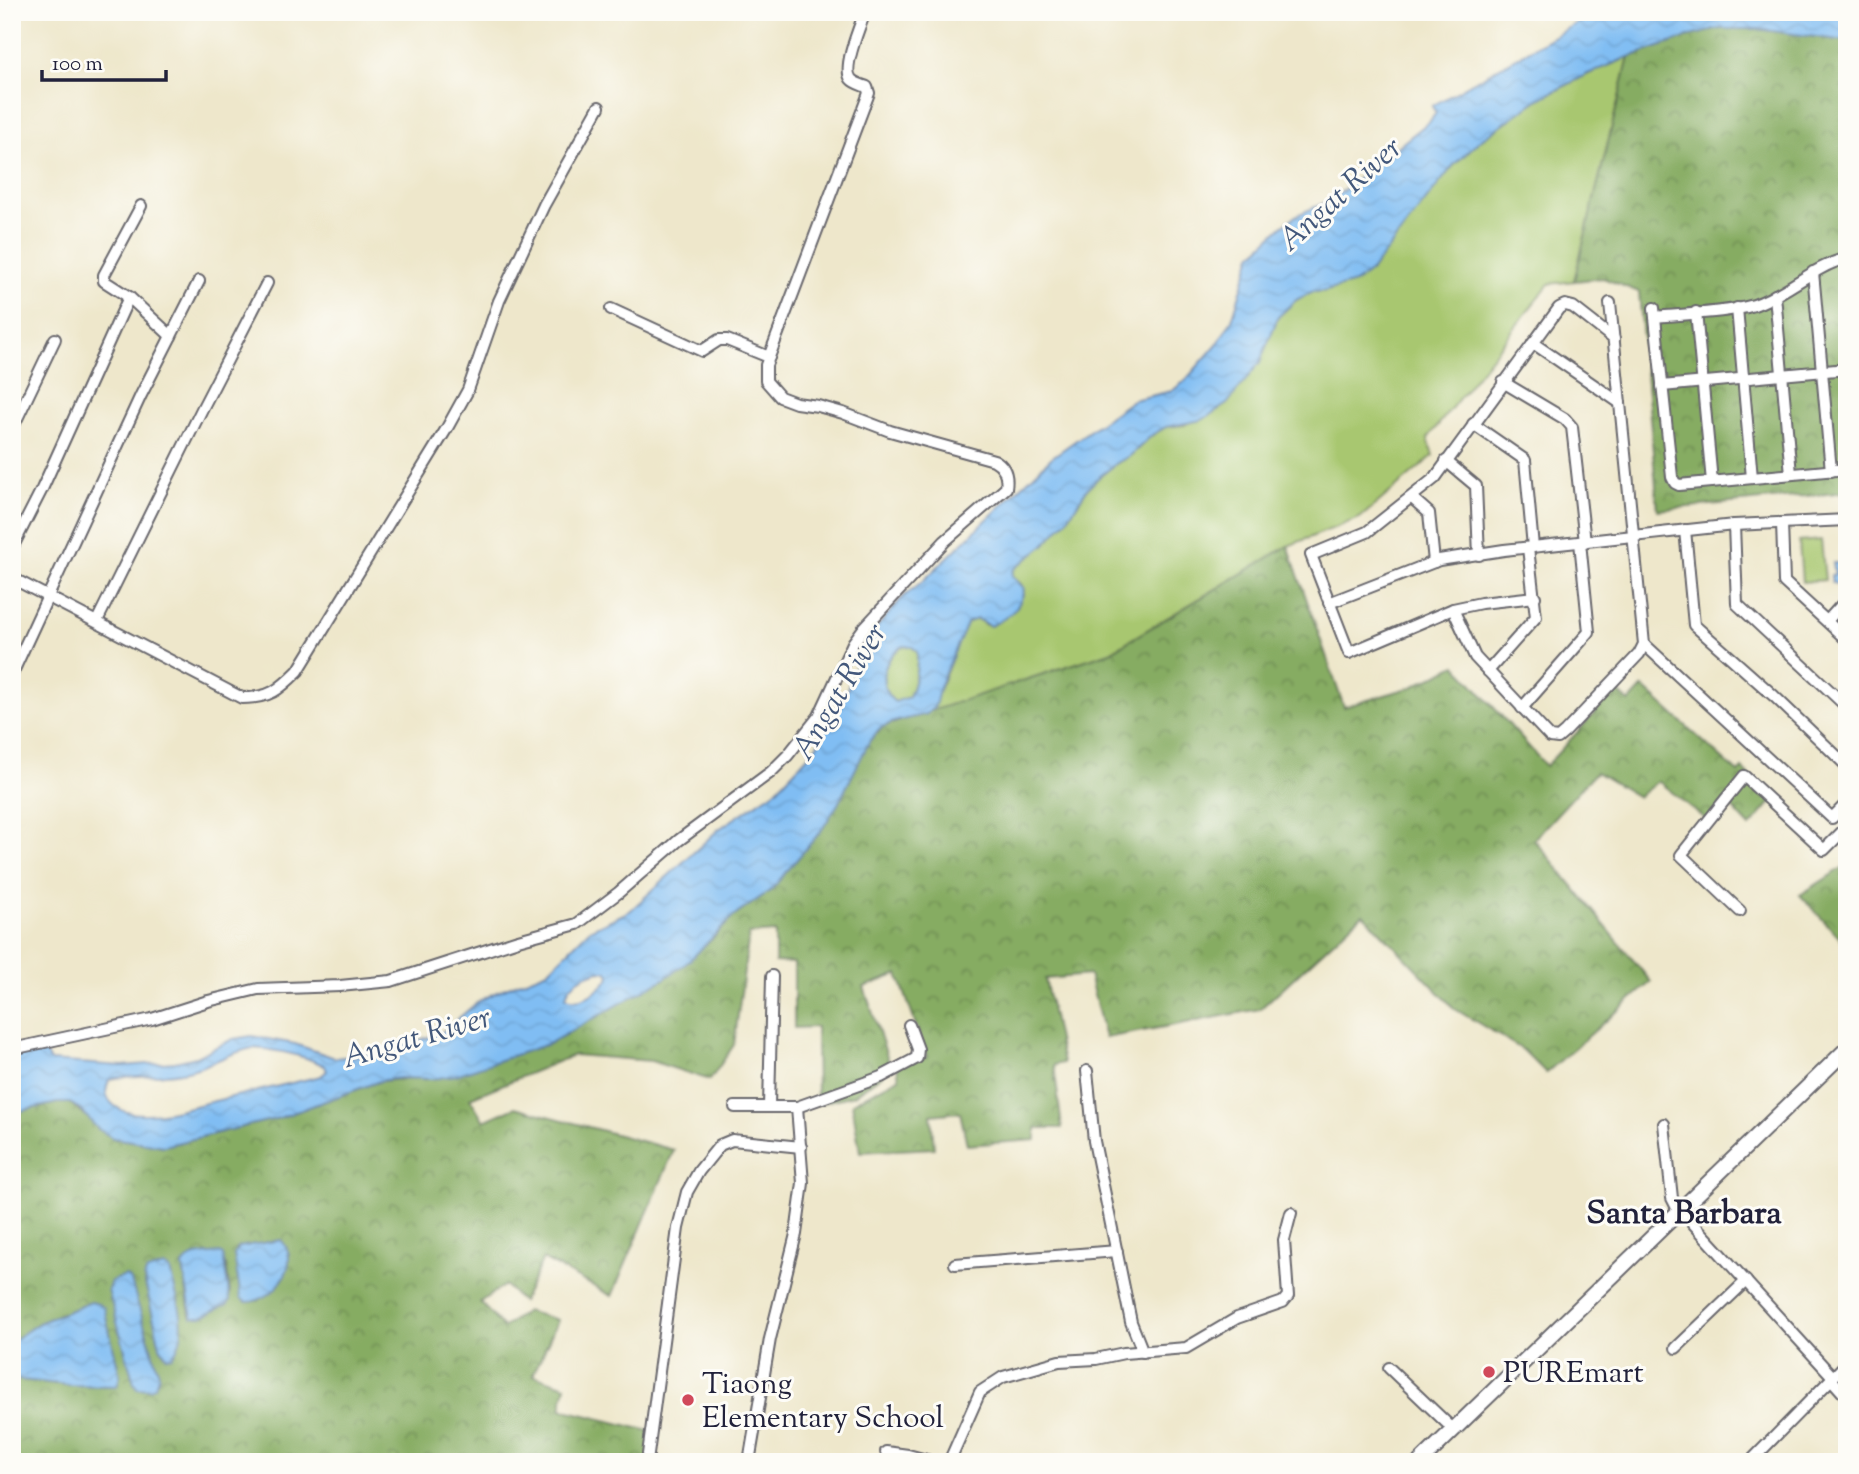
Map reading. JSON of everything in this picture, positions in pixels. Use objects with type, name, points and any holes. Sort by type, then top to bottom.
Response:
[{"type":"main road","points":[[1420,1462],[1679,1208],[1847,1049]]},
{"type":"street","points":[[12,1049],[152,1019],[258,989],[391,981],[517,940],[577,924],[618,893],[679,840],[771,772],[802,740],[819,716],[853,643],[864,628],[945,541],[1006,488],[1007,478],[1000,464],[994,460],[890,431],[844,413],[796,403],[780,397],[766,381],[766,365],[869,93],[867,87],[853,81],[849,76],[850,55],[865,12]]},
{"type":"street","points":[[14,584],[48,595],[242,698],[261,698],[280,689],[299,671],[468,390],[499,301],[544,205],[599,107]]},
{"type":"street","points":[[141,206],[104,275],[104,281],[129,297],[171,335]]},
{"type":"street","points":[[1847,258],[1813,272],[1752,306],[1696,312],[1655,312],[1673,480],[1679,485],[1847,469]]},
{"type":"street","points":[[1813,272],[1830,471]]},
{"type":"street","points":[[12,674],[141,395],[199,281]]},
{"type":"street","points":[[97,621],[267,283]]},
{"type":"street","points":[[1775,295],[1791,474]]},
{"type":"street","points":[[12,548],[42,489],[129,297]]},
{"type":"street","points":[[1453,609],[1475,657],[1550,737],[1558,738],[1639,654],[1644,644],[1610,303]]},
{"type":"street","points":[[1535,597],[1453,609],[1349,653],[1311,555],[1367,532],[1435,478],[1559,308],[1564,305],[1573,307],[1614,339]]},
{"type":"street","points":[[1737,308],[1752,478]]},
{"type":"street","points":[[611,309],[702,351],[719,340],[727,340],[769,357]]},
{"type":"street","points":[[1696,312],[1712,482]]},
{"type":"street","points":[[12,429],[55,339]]},
{"type":"street","points":[[1533,343],[1620,403]]},
{"type":"street","points":[[1662,386],[1847,369]]},
{"type":"street","points":[[1503,382],[1565,419],[1572,427],[1589,632],[1522,708]]},
{"type":"street","points":[[1473,424],[1525,460],[1535,597],[1536,617],[1488,671]]},
{"type":"street","points":[[1446,461],[1476,486],[1479,555]]},
{"type":"street","points":[[1412,498],[1429,513],[1434,562]]},
{"type":"street","points":[[1329,603],[1434,562],[1734,525],[1847,520]]},
{"type":"street","points":[[1782,523],[1784,582],[1847,640]]},
{"type":"street","points":[[1734,525],[1737,604],[1847,707]]},
{"type":"street","points":[[1685,530],[1694,625],[1847,766]]},
{"type":"street","points":[[1827,621],[1847,599]]},
{"type":"street","points":[[1644,644],[1832,818],[1847,803]]},
{"type":"street","points":[[1740,911],[1681,855],[1744,776],[1824,850],[1847,827]]},
{"type":"street","points":[[769,1107],[772,976]]},
{"type":"street","points":[[735,1107],[797,1107],[881,1077],[917,1058],[918,1049],[909,1025]]},
{"type":"street","points":[[1087,1071],[1094,1140],[1131,1322],[1143,1352]]},
{"type":"street","points":[[749,1462],[770,1339],[796,1234],[803,1183],[797,1107]]},
{"type":"street","points":[[1664,1124],[1672,1198],[1847,1397]]},
{"type":"street","points":[[648,1462],[678,1228],[687,1192],[699,1171],[720,1145],[732,1140],[801,1147]]},
{"type":"street","points":[[949,1462],[980,1392],[1003,1377],[1059,1361],[1186,1348],[1237,1318],[1283,1302],[1288,1296],[1284,1240],[1291,1213]]},
{"type":"street","points":[[955,1264],[1117,1251]]},
{"type":"street","points":[[1676,1348],[1746,1281]]},
{"type":"street","points":[[1751,1462],[1847,1363]]},
{"type":"street","points":[[1389,1368],[1453,1429]]},
{"type":"street","points":[[886,1452],[934,1462]]},
{"type":"green space","points":[[1719,29],[1758,29],[1847,41],[1847,492],[1658,510],[1639,292],[1603,278],[1574,281],[1629,57]]},
{"type":"green space","points":[[1629,57],[1574,281],[1549,284],[1428,438],[1433,456],[1360,518],[1288,546],[1110,652],[927,714],[968,622],[977,619],[986,625],[1015,609],[1024,593],[1021,584],[1012,576],[1013,569],[1067,520],[1087,489],[1099,477],[1131,455],[1152,435],[1166,427],[1185,425],[1260,362],[1278,317],[1296,300],[1312,292],[1326,291],[1371,271],[1432,190],[1480,140],[1537,100]]},
{"type":"green space","points":[[1821,540],[1825,580],[1802,582],[1799,542]]},
{"type":"green space","points":[[1288,546],[1344,707],[1412,687],[1456,665],[1546,766],[1616,690],[1629,702],[1643,687],[1738,773],[1742,769],[1774,799],[1750,827],[1725,800],[1706,820],[1658,781],[1638,797],[1596,772],[1534,839],[1651,982],[1546,1073],[1523,1050],[1455,1009],[1363,914],[1260,1009],[1105,1038],[1089,975],[1045,979],[1063,1063],[1054,1065],[1062,1128],[1036,1128],[1036,1140],[967,1145],[960,1112],[931,1115],[934,1148],[860,1152],[852,1103],[899,1078],[897,1066],[927,1057],[898,974],[864,987],[891,1068],[854,1095],[817,1104],[816,1027],[794,1028],[794,963],[775,962],[775,932],[749,934],[734,1045],[710,1080],[651,1061],[574,1055],[470,1098],[484,1121],[515,1107],[674,1150],[612,1296],[543,1259],[522,1302],[505,1285],[480,1302],[503,1328],[526,1311],[558,1320],[533,1375],[566,1386],[561,1409],[654,1432],[650,1462],[12,1462],[12,1379],[69,1385],[117,1386],[91,1302],[39,1323],[12,1341],[12,1113],[57,1103],[70,1103],[113,1138],[164,1146],[279,1118],[380,1081],[415,1078],[548,1044],[664,979],[711,940],[734,916],[771,890],[852,772],[870,740],[882,727],[1110,652]],"holes":[[[281,1240],[289,1254],[284,1278],[259,1300],[246,1302],[236,1250],[239,1247]],[[226,1265],[230,1292],[227,1304],[201,1317],[192,1317],[183,1267]],[[129,1278],[159,1374],[158,1380],[134,1383],[121,1333]],[[144,1278],[175,1353],[167,1357],[160,1346]]]},
{"type":"green space","points":[[904,646],[917,651],[916,674],[909,697],[895,702],[885,689],[884,672],[891,657]]},
{"type":"green space","points":[[1847,865],[1847,946],[1800,895]]},
{"type":"water","points":[[1596,12],[1847,12],[1847,41],[1757,29],[1719,29],[1629,57],[1537,100],[1480,140],[1453,166],[1371,271],[1355,283],[1312,292],[1296,300],[1278,317],[1260,362],[1227,404],[1202,420],[1166,427],[1152,435],[1087,489],[1067,520],[1044,545],[1013,570],[1012,576],[1024,588],[1023,595],[1013,611],[990,626],[977,619],[968,622],[941,682],[935,706],[927,714],[882,727],[870,740],[838,804],[821,831],[771,890],[734,916],[688,962],[664,979],[548,1044],[456,1075],[433,1079],[400,1078],[380,1081],[279,1118],[164,1146],[113,1138],[98,1129],[80,1109],[70,1103],[57,1103],[12,1113],[12,1051],[38,1047],[50,1061],[122,1066],[175,1062],[196,1057],[233,1039],[252,1036],[295,1044],[335,1058],[355,1056],[390,1050],[441,1033],[479,1001],[548,971],[589,930],[630,911],[719,829],[775,791],[814,750],[844,698],[860,654],[872,633],[902,598],[1051,458],[1133,400],[1172,391],[1185,381],[1218,343],[1232,320],[1252,255],[1282,226],[1297,215],[1329,201],[1430,121],[1436,113],[1432,106]],"holes":[[[904,646],[917,651],[916,675],[909,697],[895,702],[885,689],[884,672],[891,657]],[[600,971],[608,972],[610,976],[591,995],[578,999],[566,997],[570,987],[584,977]],[[253,1048],[290,1054],[325,1066],[327,1071],[321,1076],[159,1113],[143,1114],[121,1110],[107,1095],[109,1080],[115,1078],[191,1070]]]},
{"type":"water","points":[[1833,563],[1845,563],[1847,582],[1842,585],[1832,583],[1831,575],[1835,574]]},
{"type":"water","points":[[281,1240],[289,1259],[283,1279],[267,1295],[246,1302],[241,1298],[234,1255],[239,1247]]},
{"type":"water","points":[[220,1253],[223,1255],[230,1300],[228,1304],[201,1317],[192,1317],[183,1267],[185,1262],[198,1256]]},
{"type":"water","points":[[164,1266],[170,1270],[182,1325],[178,1347],[172,1356],[167,1357],[160,1346],[144,1278],[147,1271]]},
{"type":"water","points":[[126,1276],[131,1281],[159,1374],[155,1386],[150,1389],[137,1388],[134,1383],[108,1290],[111,1281]]},
{"type":"water","points":[[91,1302],[104,1308],[120,1376],[117,1386],[69,1385],[12,1379],[12,1341],[39,1323]]},
{"type":"place","name":"PUREmart","points":[[1489,1372]]},
{"type":"place","name":"Tiaong Elementary School","points":[[688,1400]]},
{"type":"district","name":"Santa Barbara","points":[[1684,1211]]},
{"type":"water label","name":"Angat River","points":[[1339,193]]},
{"type":"water label","name":"Angat River","points":[[838,691]]},
{"type":"water label","name":"Angat River","points":[[416,1036]]}]
